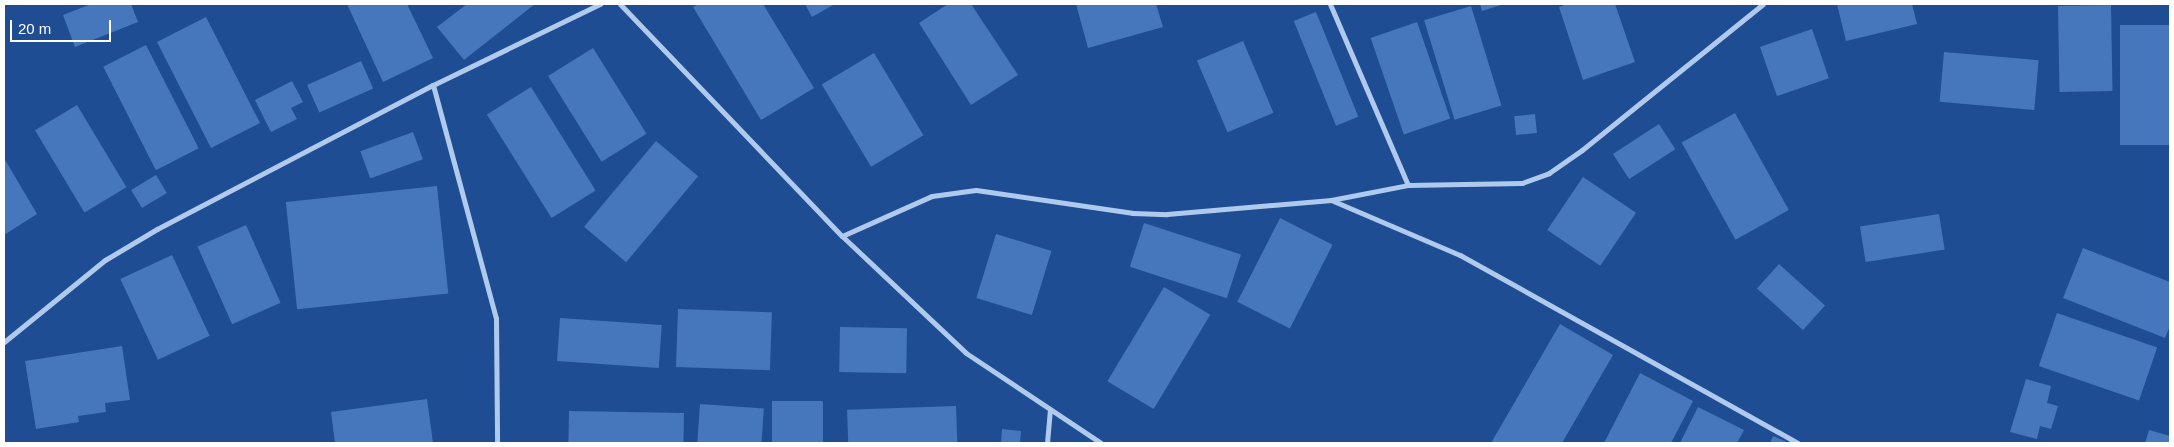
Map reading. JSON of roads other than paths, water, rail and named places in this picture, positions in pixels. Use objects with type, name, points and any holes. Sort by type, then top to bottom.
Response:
[{"type":"street","points":[[4,342],[105,260],[157,229],[433,85],[600,4]]},
{"type":"street","points":[[620,4],[842,236],[966,353],[1101,443]]},
{"type":"street","points":[[1330,4],[1408,186]]},
{"type":"street","points":[[842,236],[932,196],[976,190],[1159,213],[1331,200],[1408,186],[1522,183],[1549,173],[1763,4]]},
{"type":"street","points":[[433,85],[496,318],[497,443]]},
{"type":"street","points":[[1331,200],[1460,256],[1798,443]]},
{"type":"street","points":[[1047,443],[1050,410]]}]
